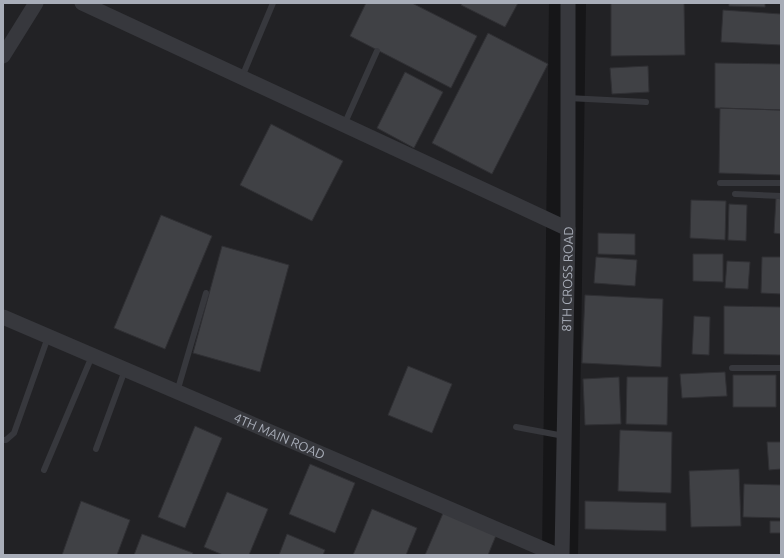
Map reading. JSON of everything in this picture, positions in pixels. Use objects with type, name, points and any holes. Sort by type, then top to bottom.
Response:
[{"type":"street","points":[[3,56],[36,3]]},
{"type":"street","points":[[82,3],[568,229]]},
{"type":"street","name":"8TH CROSS ROAD","points":[[562,555],[568,229],[568,3]]},
{"type":"street","name":"4TH MAIN ROAD","points":[[3,317],[557,555]]},
{"type":"lane","points":[[242,77],[273,3]]},
{"type":"lane","points":[[344,125],[377,51]]},
{"type":"lane","points":[[568,98],[646,102]]},
{"type":"lane","points":[[720,183],[781,183]]},
{"type":"lane","points":[[735,194],[781,196]]},
{"type":"lane","points":[[177,392],[206,293]]},
{"type":"lane","points":[[3,440],[6,440],[14,433],[48,336]]},
{"type":"lane","points":[[44,470],[92,356]]},
{"type":"lane","points":[[732,368],[781,368]]},
{"type":"lane","points":[[96,449],[125,370]]},
{"type":"lane","points":[[516,427],[564,436]]},
{"type":"shaded area","points":[[3,3],[549,3],[542,555],[3,555]]},
{"type":"shaded area","points":[[586,3],[781,3],[781,555],[578,555]]},
{"type":"building","points":[[366,3],[412,3],[477,36],[451,88],[350,36]]},
{"type":"building","points":[[462,3],[518,3],[505,27],[461,5]]},
{"type":"building","points":[[611,3],[684,3],[685,55],[611,56]]},
{"type":"building","points":[[729,3],[765,3],[765,7],[729,6]]},
{"type":"building","points":[[723,10],[781,14],[781,45],[721,42]]},
{"type":"building","points":[[488,33],[548,64],[492,174],[432,143]]},
{"type":"building","points":[[715,63],[781,64],[781,110],[715,108]]},
{"type":"building","points":[[648,66],[649,92],[612,94],[610,68]]},
{"type":"building","points":[[405,72],[443,92],[414,148],[377,128]]},
{"type":"building","points":[[720,108],[781,110],[781,175],[719,173]]},
{"type":"building","points":[[271,124],[343,161],[312,221],[240,185]]},
{"type":"building","points":[[776,198],[781,199],[781,234],[774,233]]},
{"type":"building","points":[[691,200],[726,201],[725,240],[690,238]]},
{"type":"building","points":[[729,204],[747,205],[746,241],[728,240]]},
{"type":"building","points":[[161,215],[212,236],[165,349],[114,328]]},
{"type":"building","points":[[598,233],[635,234],[635,255],[598,254]]},
{"type":"building","points":[[222,246],[289,265],[260,372],[193,353]]},
{"type":"building","points":[[693,254],[723,254],[723,282],[693,281]]},
{"type":"building","points":[[596,257],[637,260],[635,286],[594,283]]},
{"type":"building","points":[[762,257],[781,257],[781,294],[761,293]]},
{"type":"building","points":[[727,261],[750,262],[748,289],[725,288]]},
{"type":"building","points":[[585,295],[663,299],[661,367],[582,363]]},
{"type":"building","points":[[724,306],[781,307],[781,355],[724,354]]},
{"type":"building","points":[[694,316],[710,317],[709,355],[692,354]]},
{"type":"building","points":[[408,366],[452,384],[432,433],[388,415]]},
{"type":"building","points":[[725,372],[727,396],[682,398],[680,374]]},
{"type":"building","points":[[733,375],[776,375],[776,407],[733,407]]},
{"type":"building","points":[[619,377],[621,424],[585,425],[583,379]]},
{"type":"building","points":[[627,377],[668,377],[667,425],[626,424]]},
{"type":"building","points":[[195,426],[222,438],[185,528],[158,517]]},
{"type":"building","points":[[620,430],[672,432],[671,493],[618,491]]},
{"type":"building","points":[[767,442],[781,442],[781,469],[769,470]]},
{"type":"building","points":[[310,464],[355,483],[335,533],[289,514]]},
{"type":"building","points":[[739,469],[741,526],[691,527],[689,471]]},
{"type":"building","points":[[744,484],[781,485],[781,518],[743,517]]},
{"type":"building","points":[[227,492],[268,509],[249,555],[223,555],[204,547]]},
{"type":"building","points":[[81,501],[130,520],[117,555],[62,555]]},
{"type":"building","points":[[585,501],[666,503],[666,531],[585,529]]},
{"type":"building","points":[[372,509],[417,528],[406,555],[353,555]]},
{"type":"building","points":[[444,511],[497,533],[488,555],[425,555]]},
{"type":"building","points":[[770,521],[781,521],[781,533],[770,533]]},
{"type":"building","points":[[142,534],[193,553],[192,555],[134,555]]},
{"type":"building","points":[[287,534],[325,550],[323,555],[279,555]]}]
